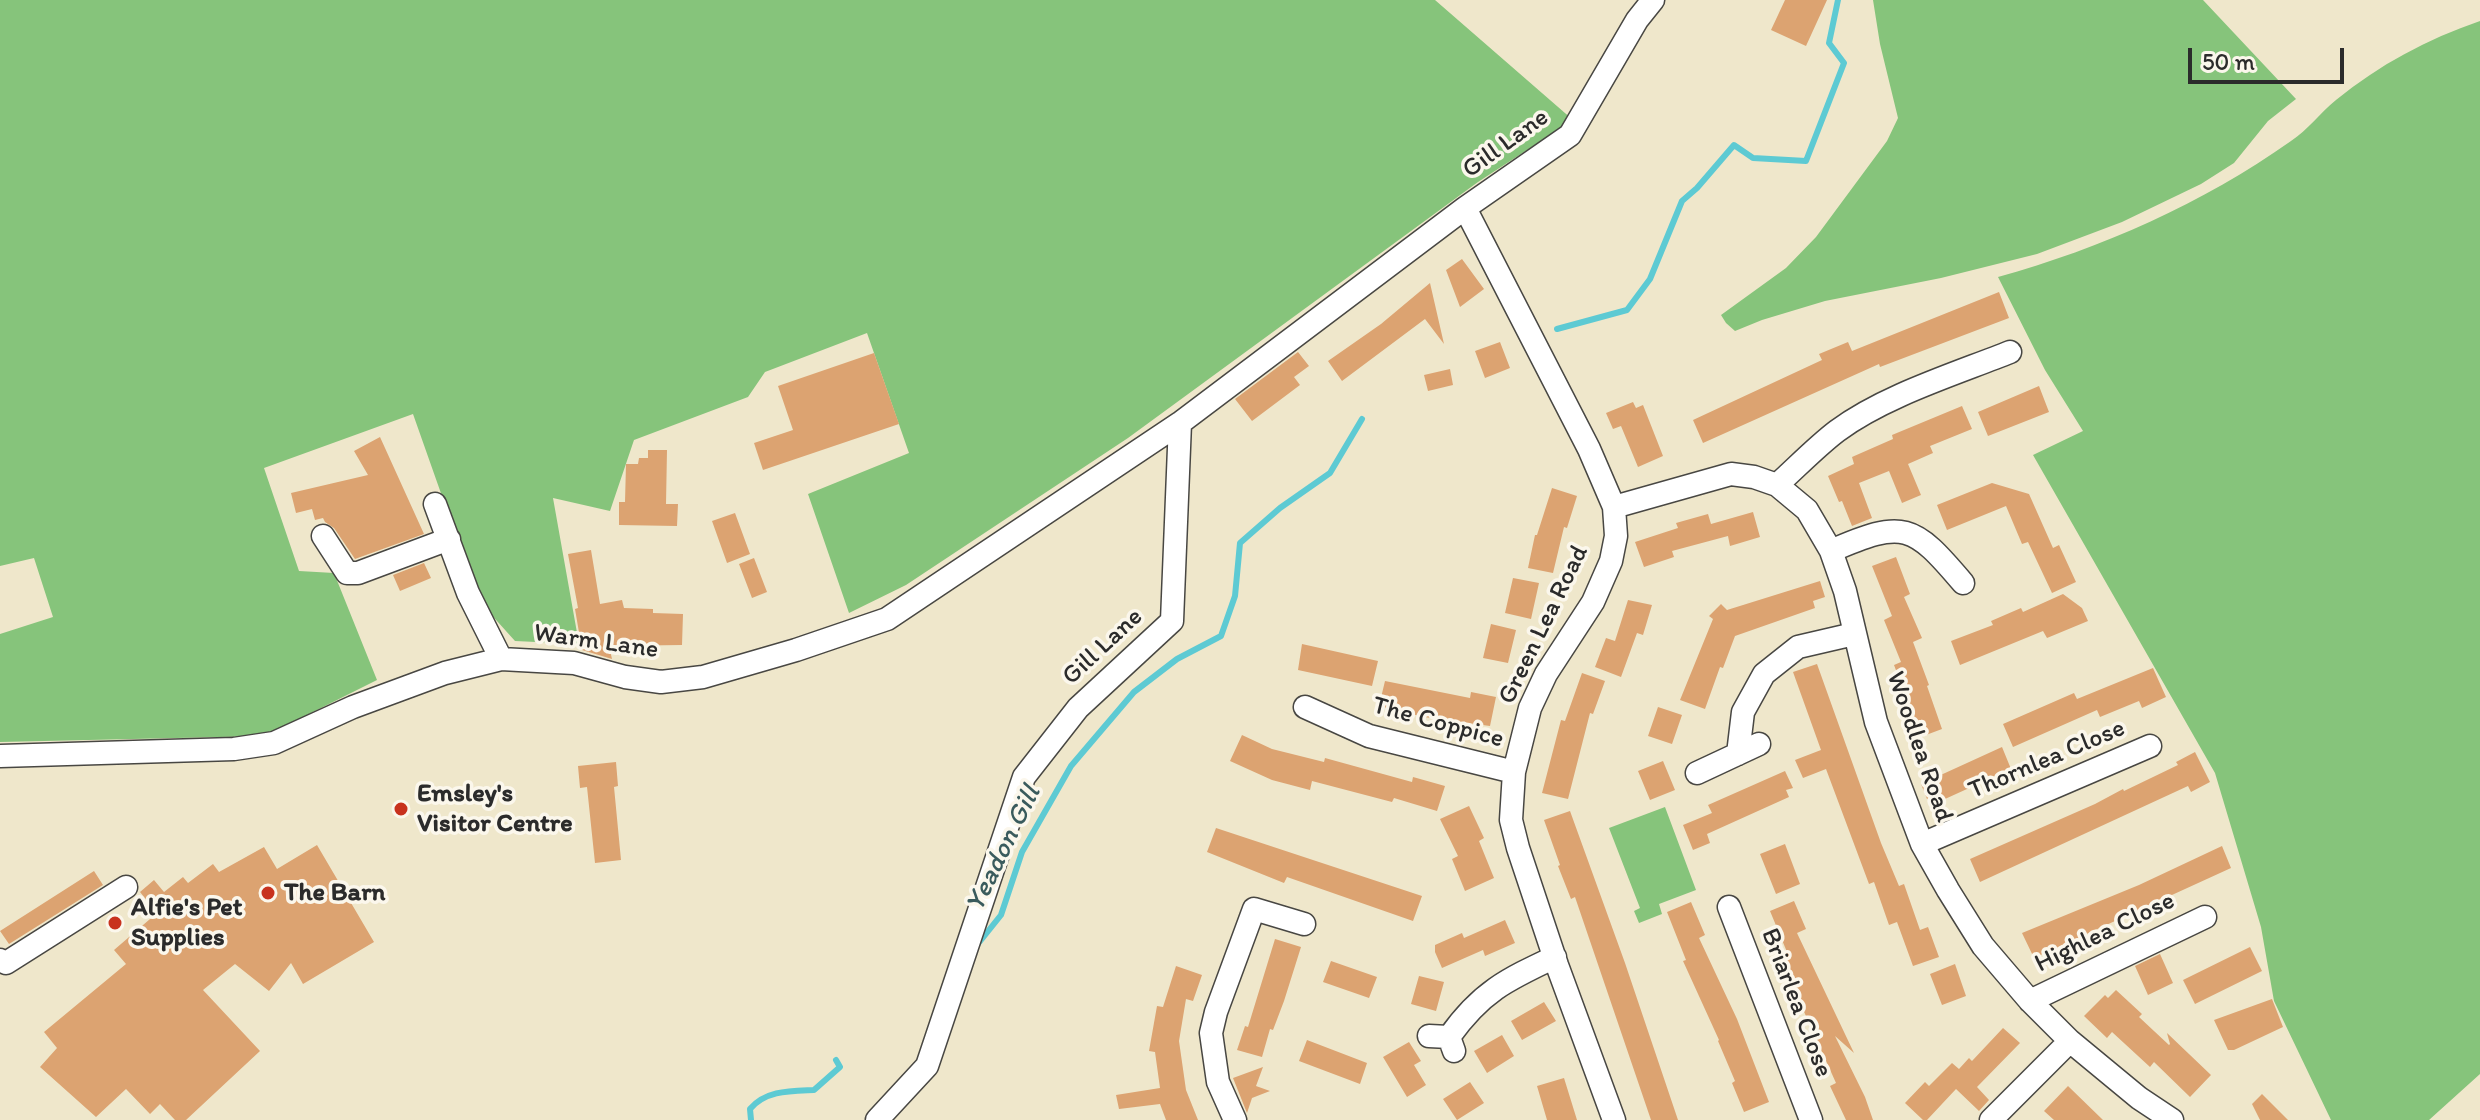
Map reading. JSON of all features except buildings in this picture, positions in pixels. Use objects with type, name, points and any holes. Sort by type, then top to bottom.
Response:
[{"type":"street","name":"Gill Lane","points":[[877,1120],[927,1066],[1024,777],[1078,708],[1172,621],[1180,423],[1465,208],[1570,135],[1637,20],[1653,0]]},
{"type":"street","name":"Gill Lane","points":[[1465,208],[1571,416]]},
{"type":"street","points":[[1777,485],[1835,432],[1852,421],[1914,390],[2010,352]]},
{"type":"street","name":"Green Lea Road","points":[[1571,416],[1614,507],[1616,536],[1611,561],[1593,602],[1546,674],[1530,708],[1514,772],[1511,820],[1555,957],[1614,1120]]},
{"type":"street","name":"Warm Lane","points":[[0,756],[234,749],[274,743],[353,707],[445,673],[501,659],[574,663],[625,677],[661,682],[703,677],[887,619],[1180,423]]},
{"type":"street","name":"Woodlea Road","points":[[1614,507],[1731,474],[1754,477],[1777,485],[1807,510],[1831,551],[1845,591],[1876,722],[1922,844],[1983,946],[2030,1001],[2070,1041],[2139,1098],[2172,1120]]},
{"type":"street","points":[[435,504],[468,593],[501,659]]},
{"type":"street","points":[[1831,551],[1887,530],[1904,532],[1922,540],[1963,583]]},
{"type":"street","points":[[323,536],[347,573],[358,573],[449,539]]},
{"type":"street","points":[[1738,754],[1743,712],[1764,674],[1798,647],[1854,634]]},
{"type":"street","name":"The Coppice","points":[[1305,707],[1369,736],[1514,772]]},
{"type":"street","points":[[1697,773],[1759,744]]},
{"type":"street","name":"Thornlea Close","points":[[1922,844],[2150,746]]},
{"type":"street","points":[[0,960],[6,963],[126,887]]},
{"type":"street","name":"Briarlea Close","points":[[1729,907],[1811,1120]]},
{"type":"street","points":[[1235,1120],[1215,1069],[1211,1033],[1216,1012],[1254,909],[1304,924]]},
{"type":"street","name":"Highlea Close","points":[[2030,1001],[2205,917]]},
{"type":"street","points":[[1444,1041],[1465,1014],[1488,992],[1555,957]]},
{"type":"street","points":[[1991,1120],[2070,1041]]},
{"type":"green space","points":[[0,0],[1435,0],[1573,120],[1478,182],[1128,438],[906,585],[849,613],[808,494],[909,453],[867,333],[765,372],[748,397],[634,440],[610,511],[553,498],[579,644],[515,641],[479,601],[413,414],[264,468],[299,571],[334,573],[377,680],[265,736],[0,742],[0,634],[53,617],[34,558],[0,566]]},
{"type":"green space","points":[[1873,0],[2203,0],[2296,99],[2268,121],[2234,163],[2201,184],[2122,222],[2037,254],[1941,278],[1825,301],[1735,331],[1721,315],[1786,268],[1816,237],[1887,141],[1898,118]]},
{"type":"green space","points":[[2480,21],[2480,1074],[2429,1120],[2331,1120],[2274,1001],[2261,927],[2215,773],[2033,455],[2083,431],[2045,370],[1998,277],[2113,238],[2187,204],[2291,141],[2352,87],[2386,64],[2441,36]]},
{"type":"green space","points":[[1665,807],[1696,890],[1659,904],[1662,914],[1639,923],[1634,911],[1640,908],[1609,828]]},
{"type":"waterway","name":"Yeadon Gill","points":[[1557,329],[1627,310],[1650,279],[1682,201],[1734,145],[1753,158],[1806,161],[1844,63],[1829,43],[1838,0]]},
{"type":"waterway","name":"Yeadon Gill","points":[[977,945],[1001,915],[1022,852],[1071,766],[1134,692],[1177,659],[1221,636],[1235,596],[1240,543],[1280,508],[1330,473],[1362,419]]},
{"type":"waterway","name":"Yeadon Gill","points":[[751,1120],[750,1109],[764,1098],[779,1093],[814,1090],[840,1067],[836,1060]]},
{"type":"place","name":"Emsley's Visitor Centre","points":[[401,809]]},
{"type":"place","name":"The Barn","points":[[268,893]]},
{"type":"place","name":"Alfie's Pet Supplies","points":[[115,923]]}]
